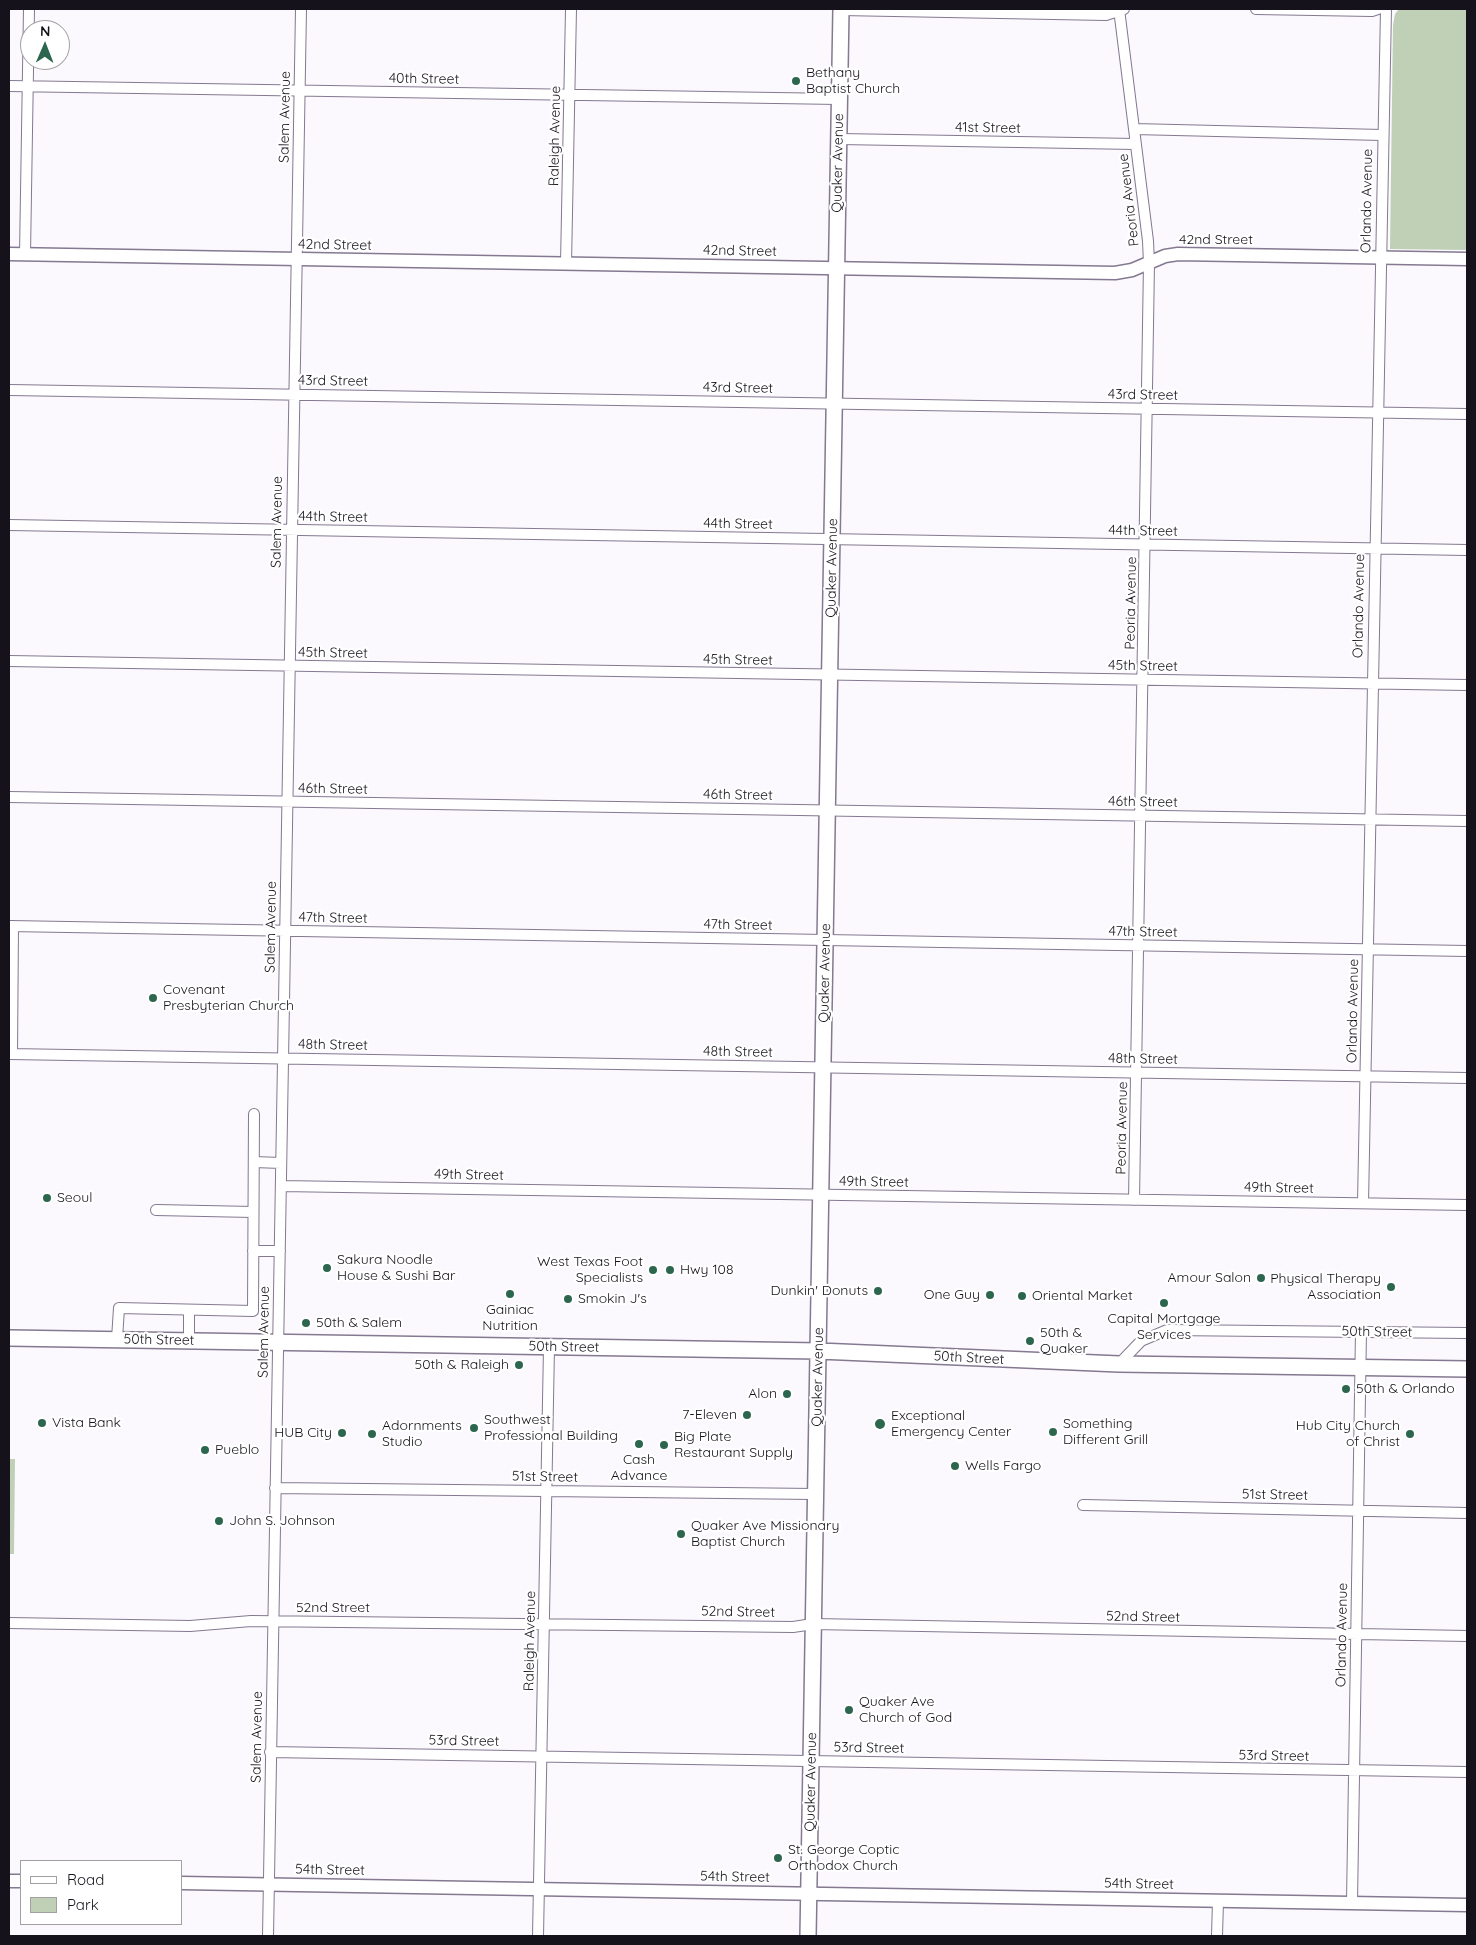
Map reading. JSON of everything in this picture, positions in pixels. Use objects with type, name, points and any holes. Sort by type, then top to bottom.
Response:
[{"type":"main road","name":"Quaker Avenue","points":[[808,1936],[841,10]]},
{"type":"main road","name":"50th Street","points":[[9,1338],[819,1351],[1119,1364],[1467,1369]]},
{"type":"street","points":[[25,254],[29,9]]},
{"type":"street","name":"Salem Avenue","points":[[268,1936],[301,9]]},
{"type":"street","name":"Raleigh Avenue","points":[[566,264],[571,9]]},
{"type":"street","points":[[841,10],[1106,14],[1121,9]]},
{"type":"street","name":"Peoria Avenue","points":[[1121,9],[1149,263],[1134,1200]]},
{"type":"street","points":[[1256,9],[1372,11],[1378,9]]},
{"type":"street","name":"Orlando Avenue","points":[[1363,1204],[1379,257],[1386,9]]},
{"type":"street","name":"40th Street","points":[[9,86],[839,100]]},
{"type":"street","points":[[1134,129],[1382,135]]},
{"type":"street","name":"41st Street","points":[[838,140],[1136,144]]},
{"type":"street","name":"42nd Street","points":[[9,254],[1115,273],[1165,256],[1178,254],[1467,258]]},
{"type":"street","name":"43rd Street","points":[[9,390],[1467,414]]},
{"type":"street","name":"44th Street","points":[[9,525],[1467,550]]},
{"type":"street","name":"45th Street","points":[[9,661],[1467,685]]},
{"type":"street","name":"46th Street","points":[[9,797],[1467,822]]},
{"type":"street","points":[[10,1054],[11,926]]},
{"type":"street","name":"47th Street","points":[[11,926],[1467,951]]},
{"type":"street","name":"48th Street","points":[[10,1054],[1467,1078]]},
{"type":"street","points":[[117,1339],[118,1308],[253,1311],[254,1114]]},
{"type":"street","points":[[254,1162],[281,1163]]},
{"type":"street","name":"49th Street","points":[[281,1186],[1467,1205]]},
{"type":"street","points":[[156,1210],[253,1212]]},
{"type":"street","points":[[253,1251],[280,1251]]},
{"type":"street","points":[[189,1341],[190,1311]]},
{"type":"street","name":"50th Street","points":[[1119,1364],[1142,1341],[1167,1330],[1467,1333]]},
{"type":"street","name":"Orlando Avenue","points":[[1352,1903],[1361,1332]]},
{"type":"street","name":"Raleigh Avenue","points":[[538,1936],[549,1347]]},
{"type":"street","name":"51st Street","points":[[275,1488],[815,1494]]},
{"type":"street","name":"51st Street","points":[[1083,1505],[1467,1513]]},
{"type":"street","name":"52nd Street","points":[[9,1624],[190,1626],[272,1621],[794,1627],[813,1624],[1467,1636]]},
{"type":"street","name":"53rd Street","points":[[270,1752],[1467,1772]]},
{"type":"street","name":"54th Street","points":[[182,1883],[1467,1905]]},
{"type":"street","points":[[1217,1936],[1218,1900]]},
{"type":"green space","points":[[1399,9],[1467,9],[1467,250],[1390,249],[1393,25],[1395,14]]},
{"type":"green space","points":[[9,1459],[15,1459],[14,1554],[9,1554]]},
{"type":"place","name":"Bethany Baptist Church","points":[[796,81]]},
{"type":"place","name":"Covenant Presbyterian Church","points":[[153,998]]},
{"type":"place","name":"Seoul","points":[[47,1198]]},
{"type":"place","name":"Sakura Noodle House & Sushi Bar","points":[[327,1268]]},
{"type":"place","name":"West Texas Foot Specialists","points":[[653,1270]]},
{"type":"place","name":"Hwy 108","points":[[670,1270]]},
{"type":"place","name":"Amour Salon","points":[[1261,1278]]},
{"type":"place","name":"Physical Therapy Association","points":[[1391,1287]]},
{"type":"place","name":"Dunkin' Donuts","points":[[878,1291]]},
{"type":"place","name":"Gainiac Nutrition","points":[[510,1294]]},
{"type":"place","name":"One Guy","points":[[990,1295]]},
{"type":"place","name":"Oriental Market","points":[[1022,1296]]},
{"type":"place","name":"Smokin J's","points":[[568,1299]]},
{"type":"place","name":"Capital Mortgage Services","points":[[1164,1303]]},
{"type":"place","name":"50th & Salem","points":[[306,1323]]},
{"type":"place","name":"50th & Quaker","points":[[1030,1341]]},
{"type":"place","name":"50th & Raleigh","points":[[519,1365]]},
{"type":"place","name":"50th & Orlando","points":[[1346,1389]]},
{"type":"place","name":"Alon","points":[[787,1394]]},
{"type":"place","name":"7-Eleven","points":[[747,1415]]},
{"type":"place","name":"Vista Bank","points":[[42,1423]]},
{"type":"place","name":"Exceptional Emergency Center","points":[[880,1424]]},
{"type":"place","name":"Southwest Professional Building","points":[[474,1428]]},
{"type":"place","name":"Something Different Grill","points":[[1053,1432]]},
{"type":"place","name":"HUB City","points":[[342,1433]]},
{"type":"place","name":"Adornments Studio","points":[[372,1434]]},
{"type":"place","name":"Hub City Church of Christ","points":[[1410,1434]]},
{"type":"place","name":"Cash Advance","points":[[639,1444]]},
{"type":"place","name":"Big Plate Restaurant Supply","points":[[664,1445]]},
{"type":"place","name":"Pueblo","points":[[205,1450]]},
{"type":"place","name":"Wells Fargo","points":[[955,1466]]},
{"type":"place","name":"John S. Johnson","points":[[219,1521]]},
{"type":"place","name":"Quaker Ave Missionary Baptist Church","points":[[681,1534]]},
{"type":"place","name":"Quaker Ave Church of God","points":[[849,1710]]},
{"type":"place","name":"St. George Coptic Orthodox Church","points":[[778,1858]]}]
